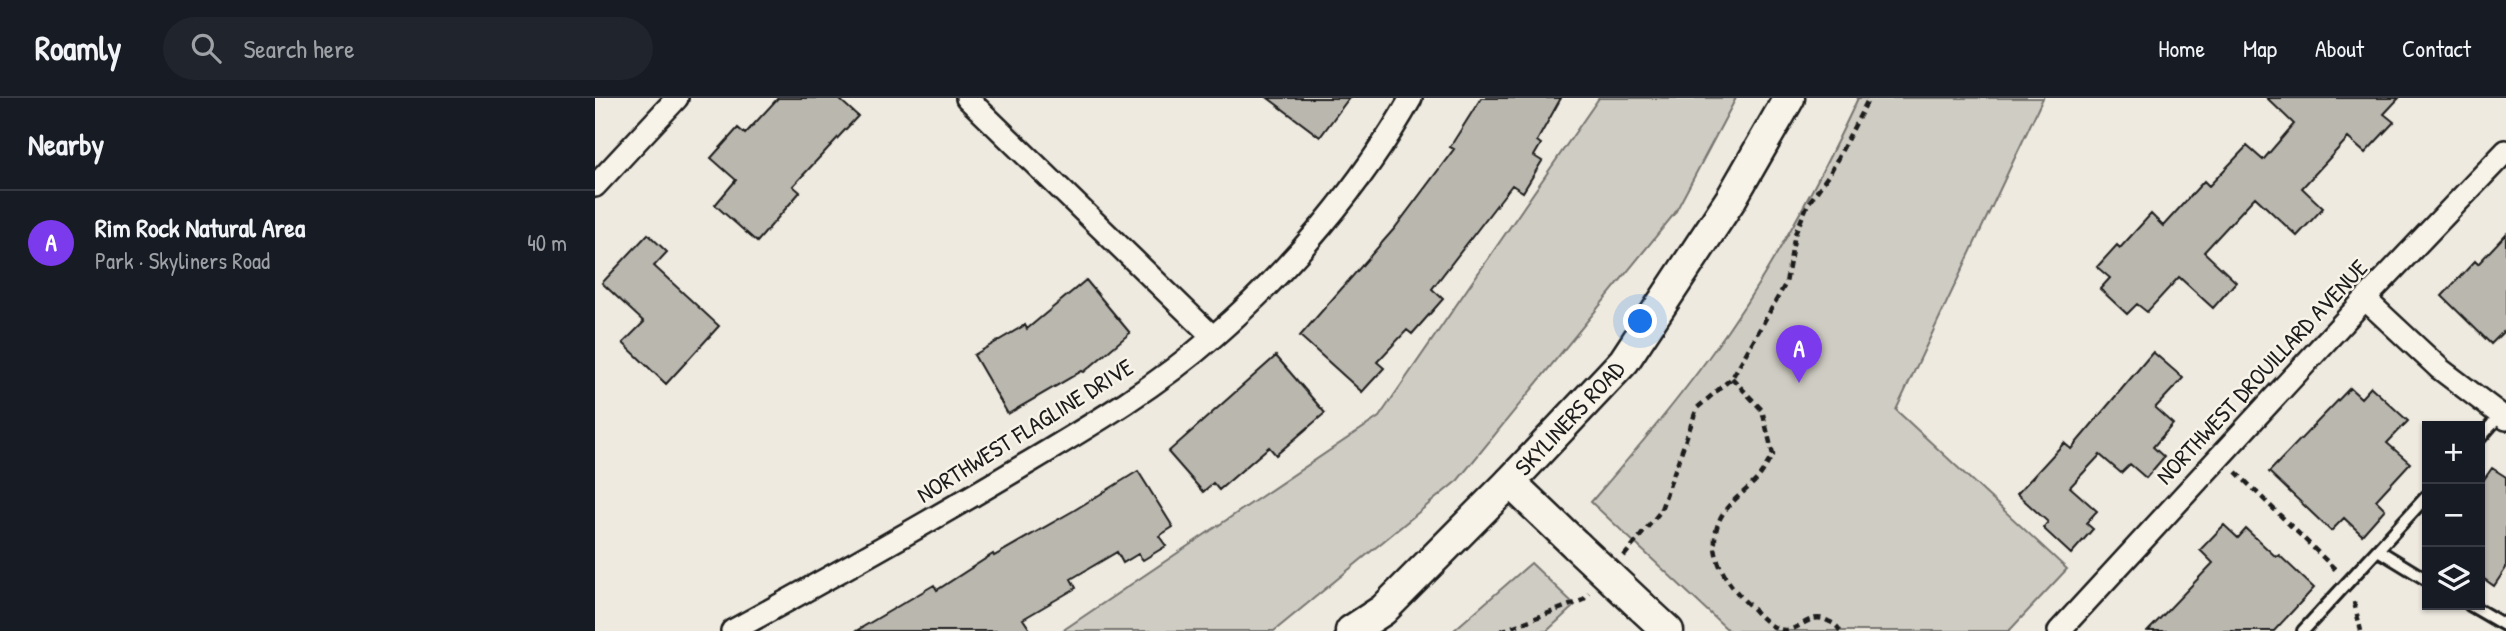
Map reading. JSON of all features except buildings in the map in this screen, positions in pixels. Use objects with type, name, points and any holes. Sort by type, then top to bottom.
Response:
[{"type":"street","points":[[595,186],[677,98]]},
{"type":"street","points":[[967,98],[1213,337]]},
{"type":"street","name":"NORTHWEST FLAGLINE DRIVE","points":[[732,631],[958,505],[1121,408],[1213,337],[1307,245],[1386,142],[1411,98]]},
{"type":"street","name":"SKYLINERS ROAD","points":[[1351,631],[1383,610],[1510,482],[1624,360],[1731,199],[1789,98]]},
{"type":"street","name":"NORTHWEST DROUILLARD AVENUE","points":[[2059,631],[2365,299],[2506,151]]},
{"type":"street","points":[[2365,299],[2439,369],[2504,415]]},
{"type":"street","points":[[1510,482],[1668,631]]},
{"type":"lane","points":[[2485,433],[2504,415]]},
{"type":"lane","points":[[2303,631],[2422,502]]},
{"type":"lane","points":[[2378,550],[2422,576]]},
{"type":"lane","points":[[2479,610],[2506,626]]},
{"type":"path","points":[[1616,565],[1660,512],[1697,408],[1732,378],[1786,283],[1795,234],[1808,204],[1830,173],[1869,98]]},
{"type":"path","points":[[1732,378],[1762,410],[1773,455],[1759,477],[1727,508],[1720,519],[1715,550],[1722,574],[1734,591],[1768,624],[1784,630],[1797,627],[1809,619],[1822,618],[1837,626],[1840,631]]},
{"type":"path","points":[[2220,457],[2349,582],[2361,631]]},
{"type":"path","points":[[1501,631],[1583,600],[1591,591]]},
{"type":"shaded area","points":[[1599,98],[1736,98],[1675,213],[1458,480],[1274,631],[1062,631],[1379,417]]},
{"type":"shaded area","points":[[1858,98],[2043,98],[1896,410],[2067,569],[2009,631],[1729,631],[1591,502],[1681,395],[1731,327],[1808,198]]},
{"type":"shaded area","points":[[1531,563],[1575,605],[1547,631],[1453,631]]},
{"type":"place","name":"Rim Rock Natural Area","points":[[1799,383]]}]
